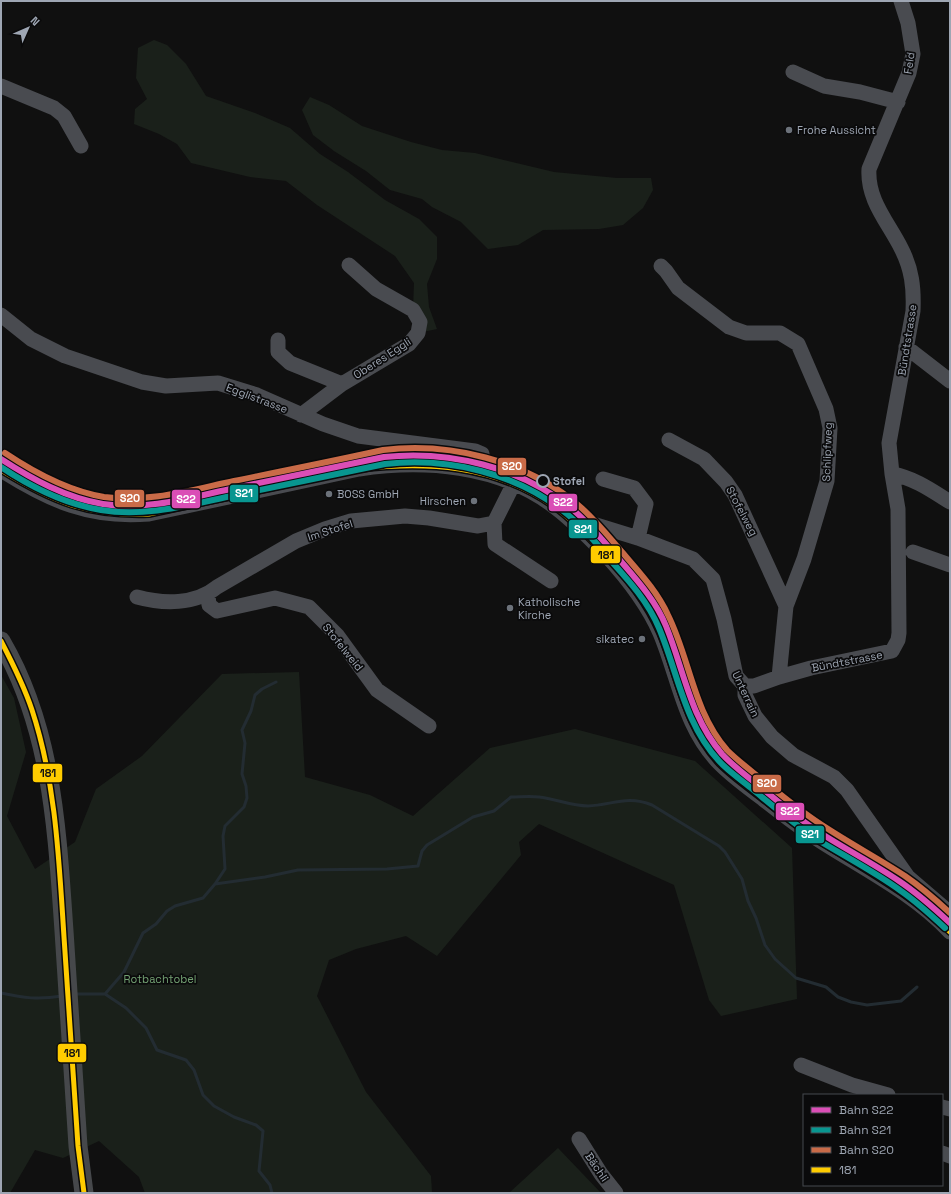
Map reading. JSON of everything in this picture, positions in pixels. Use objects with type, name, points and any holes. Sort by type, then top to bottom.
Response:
[{"type":"main road","points":[[1,641],[20,677],[30,702],[40,737],[52,795],[59,860],[78,1146],[84,1193]]},
{"type":"street","name":"Feld","points":[[898,102],[909,73],[913,54],[908,23],[901,1]]},
{"type":"street","points":[[793,72],[824,86],[860,92],[898,102]]},
{"type":"street","points":[[1,86],[54,108],[64,116],[81,146]]},
{"type":"street","name":"Bündtstrasse","points":[[745,686],[754,686],[811,668],[884,654],[892,651],[899,633],[898,509],[892,474],[889,443],[913,311],[914,291],[909,267],[901,249],[877,207],[868,180],[868,169],[898,102]]},
{"type":"street","name":"Oberes Eggli","points":[[301,415],[342,384],[409,344],[418,333],[420,322],[413,310],[376,289],[349,265]]},
{"type":"street","name":"Schlipfweg","points":[[660,266],[666,271],[678,288],[729,326],[746,333],[780,333],[798,344],[826,409],[830,428],[827,481],[804,559],[786,606],[779,677]]},
{"type":"street","name":"Egglistrasse","points":[[1,315],[31,338],[64,356],[142,382],[166,386],[218,384],[257,395],[322,424],[358,436],[475,451],[482,454],[483,461],[481,472]]},
{"type":"street","points":[[278,340],[278,352],[290,363],[342,384]]},
{"type":"street","points":[[906,347],[950,381]]},
{"type":"street","name":"Stofelweg","points":[[669,440],[704,458],[726,482],[735,495],[786,606]]},
{"type":"street","points":[[1,470],[19,482],[54,500],[91,511],[121,515],[149,514],[384,465],[420,465],[481,472],[514,484],[552,504],[563,513],[584,532],[615,565],[639,595],[648,609],[660,634],[688,716],[712,756],[739,781],[801,829],[913,900],[928,911],[945,927]]},
{"type":"street","points":[[892,474],[905,476],[950,502]]},
{"type":"street","points":[[603,479],[634,488],[646,504],[638,538]]},
{"type":"street","points":[[514,484],[494,523],[495,544],[551,581]]},
{"type":"street","name":"Im Stofel","points":[[137,597],[154,602],[171,602],[208,595],[217,587],[296,541],[325,529],[351,522],[405,516],[429,518],[478,526],[494,523]]},
{"type":"street","name":"Unterrain","points":[[584,532],[590,527],[596,525],[638,538],[693,558],[713,579],[724,619],[736,676],[745,686],[745,696],[755,716],[772,737],[793,755],[834,777],[847,790],[908,877],[943,907],[946,914],[945,927]]},
{"type":"street","points":[[913,552],[950,565]]},
{"type":"street","name":"Stofelweid","points":[[208,595],[209,605],[217,611],[275,598],[309,607],[337,635],[377,690],[429,726]]},
{"type":"street","points":[[801,1065],[852,1086],[884,1094]]},
{"type":"street","name":"Bächli","points":[[579,1140],[601,1174],[616,1193]]},
{"type":"green space","points":[[154,40],[167,45],[186,64],[206,96],[255,113],[290,128],[320,154],[348,172],[385,200],[419,219],[437,237],[437,259],[427,284],[429,307],[437,329],[418,333],[413,310],[414,283],[395,256],[317,205],[286,181],[250,177],[191,163],[177,144],[159,134],[134,124],[135,109],[147,99],[136,78],[138,48]]},
{"type":"green space","points":[[310,97],[329,105],[362,126],[411,142],[442,150],[475,153],[554,172],[617,178],[651,178],[653,190],[643,208],[623,225],[599,229],[543,230],[518,245],[488,249],[461,222],[432,207],[422,199],[390,190],[366,171],[334,151],[313,135],[302,110]]},
{"type":"green space","name":"Rotbachtobel","points":[[299,672],[305,777],[370,795],[413,816],[490,748],[575,729],[695,761],[792,848],[797,999],[721,1016],[709,1000],[674,885],[539,824],[519,842],[521,855],[437,956],[406,936],[356,949],[329,960],[317,996],[366,1092],[431,1176],[432,1193],[145,1193],[139,1177],[99,1141],[63,1158],[35,1150],[10,1193],[1,1193],[1,675],[14,698],[26,752],[7,816],[35,869],[75,842],[96,789],[142,756],[222,674]]},
{"type":"green space","points":[[558,1148],[601,1193],[509,1193]]},
{"type":"waterway","points":[[215,884],[225,869],[223,836],[225,826],[244,807],[247,798],[246,786],[242,774],[245,743],[242,730],[251,711],[255,695],[262,689],[276,682]]},
{"type":"waterway","points":[[75,994],[105,994],[124,972],[143,933],[156,924],[167,911],[175,906],[203,898],[215,884],[265,877],[298,870],[387,869],[418,866],[422,851],[427,845],[473,817],[494,811],[511,797],[545,798],[582,806],[620,801],[635,801],[652,805],[719,846],[725,852],[742,879],[748,901],[756,918],[765,945],[775,959],[796,978],[826,987],[838,997],[851,1002],[867,1005],[901,1001],[917,987]]},
{"type":"waterway","points":[[1,993],[31,998],[62,996]]},
{"type":"waterway","points":[[105,994],[126,1008],[146,1028],[157,1050],[186,1060],[194,1070],[203,1095],[214,1106],[234,1117],[256,1125],[263,1131],[259,1171],[270,1185],[272,1193]]},
{"type":"rail line","name":"S20","points":[[5,453],[40,474],[65,486],[104,497],[120,498],[169,495],[383,450],[408,448],[460,452],[510,465],[534,476],[556,489],[583,509],[606,533],[653,590],[664,606],[682,649],[699,702],[716,735],[727,750],[736,759],[817,822],[905,876],[950,913]]},
{"type":"rail line","name":"S22","points":[[1,459],[50,487],[89,501],[120,506],[137,506],[170,502],[384,457],[433,456],[458,459],[483,464],[507,472],[529,482],[551,494],[571,508],[584,520],[646,591],[666,626],[689,693],[702,725],[722,754],[799,818],[906,886],[950,923]]},
{"type":"rail line","name":"S21","points":[[1,467],[36,488],[61,499],[74,504],[118,512],[169,509],[385,464],[409,462],[433,463],[481,471],[504,478],[526,488],[547,500],[567,514],[579,525],[596,543],[644,601],[655,619],[666,645],[690,714],[707,746],[719,761],[730,772],[801,828],[907,895],[945,928]]},
{"type":"transit line","name":"181","points":[[1,470],[37,491],[71,505],[127,514],[149,514],[359,469],[384,467],[435,466],[459,469],[507,481],[530,492],[552,505],[577,525],[617,567],[634,588],[660,633],[691,718],[708,750],[720,764],[802,829],[902,893],[919,905],[950,932]]},
{"type":"transit line","name":"181","points":[[1,641],[18,675],[32,710],[40,738],[51,794],[58,851],[78,1146],[84,1193]]},
{"type":"place","name":"Frohe Aussicht","points":[[789,130]]},
{"type":"place","name":"Stofel","points":[[543,481]]},
{"type":"place","name":"BOSS GmbH","points":[[329,494]]},
{"type":"place","name":"Hirschen","points":[[474,501]]},
{"type":"place","name":"Katholische Kirche","points":[[510,608]]},
{"type":"place","name":"sikatec","points":[[642,639]]}]
